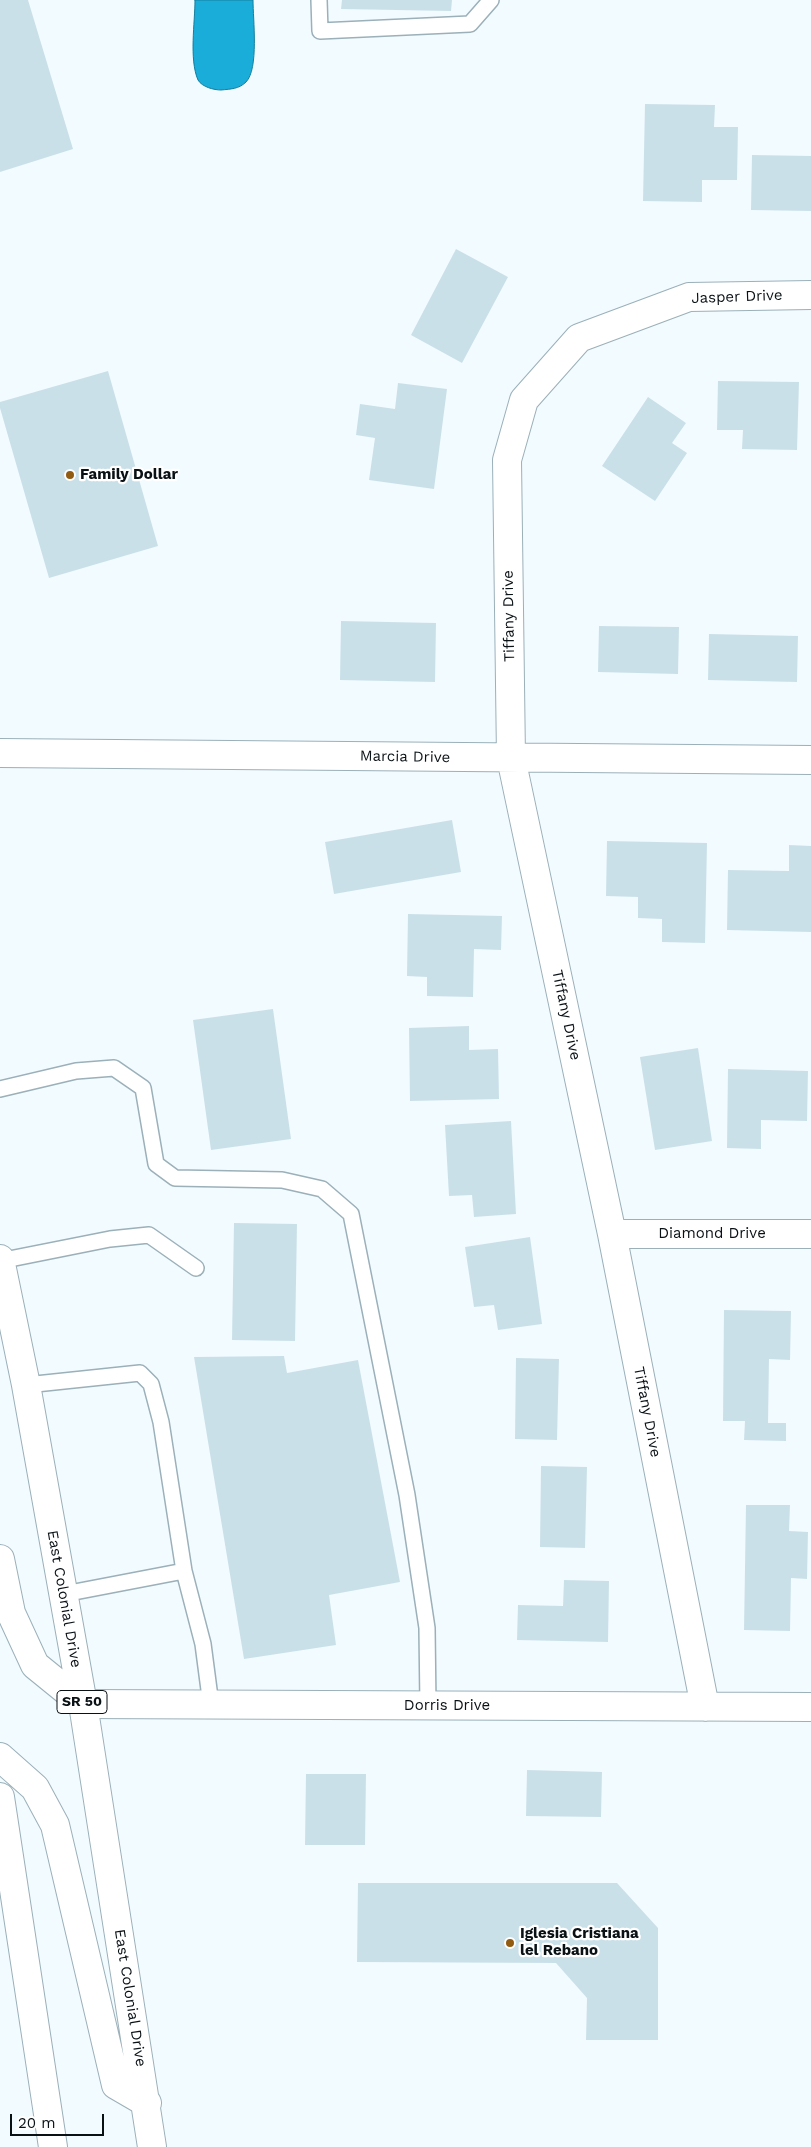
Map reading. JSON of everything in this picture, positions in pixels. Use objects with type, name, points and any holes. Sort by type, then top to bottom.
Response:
[{"type":"main road","name":"Jasper Drive","points":[[579,338],[690,297],[811,295]]},
{"type":"main road","name":"Tiffany Drive","points":[[579,338],[524,400],[507,460],[511,758],[612,1234],[705,1707]]},
{"type":"main road","name":"Marcia Drive","points":[[0,753],[811,760]]},
{"type":"main road","name":"Diamond Drive","points":[[612,1234],[811,1234]]},
{"type":"main road","name":"East Colonial Drive","points":[[0,1260],[26,1385],[83,1704],[152,2147]]},
{"type":"main road","points":[[0,1559],[11,1613],[35,1665],[83,1704]]},
{"type":"main road","name":"Dorris Drive","points":[[83,1704],[811,1707]]},
{"type":"main road","points":[[0,1757],[35,1788],[55,1825],[116,2085],[146,2103]]},
{"type":"main road","points":[[0,1797],[53,2147]]},
{"type":"lane","points":[[319,0],[320,31],[470,24],[491,0]]},
{"type":"lane","points":[[0,1089],[76,1071],[114,1068],[143,1088],[156,1164],[175,1178],[282,1180],[322,1189],[351,1214],[409,1504],[427,1628],[428,1706]]},
{"type":"lane","points":[[0,1260],[110,1239],[149,1235],[196,1268]]},
{"type":"lane","points":[[26,1385],[140,1373],[151,1384],[161,1422],[184,1571],[203,1644],[211,1705]]},
{"type":"lane","points":[[64,1594],[184,1571]]},
{"type":"water","points":[[195,0],[253,0],[253,66],[250,76],[241,86],[221,90],[205,86],[198,80],[193,52]]},
{"type":"building","points":[[0,0],[28,0],[73,149],[0,172]]},
{"type":"building","points":[[342,0],[452,0],[451,11],[341,9]]},
{"type":"building","points":[[645,104],[715,105],[714,127],[738,127],[737,180],[702,180],[702,202],[643,201]]},
{"type":"building","points":[[752,155],[811,156],[811,211],[751,210]]},
{"type":"building","points":[[456,249],[508,277],[462,363],[411,335]]},
{"type":"building","points":[[108,371],[158,546],[49,578],[0,408],[0,402]]},
{"type":"building","points":[[718,381],[799,382],[797,450],[742,449],[743,430],[717,430]]},
{"type":"building","points":[[398,383],[447,389],[434,489],[369,480],[375,438],[356,435],[360,404],[395,409]]},
{"type":"building","points":[[648,397],[686,423],[672,443],[687,453],[655,501],[602,466]]},
{"type":"building","points":[[341,621],[436,623],[435,682],[340,680]]},
{"type":"building","points":[[599,626],[679,627],[678,674],[598,672]]},
{"type":"building","points":[[709,634],[798,636],[797,682],[708,680]]},
{"type":"building","points":[[452,820],[461,872],[334,894],[325,842]]},
{"type":"building","points":[[607,841],[707,843],[705,943],[662,942],[662,919],[638,918],[638,897],[606,896]]},
{"type":"building","points":[[789,845],[811,846],[811,932],[727,930],[728,870],[789,871]]},
{"type":"building","points":[[408,914],[502,916],[501,950],[474,949],[473,997],[427,996],[427,977],[407,976]]},
{"type":"building","points":[[273,1009],[291,1139],[211,1150],[193,1020]]},
{"type":"building","points":[[469,1026],[469,1050],[498,1049],[499,1099],[410,1101],[409,1028]]},
{"type":"building","points":[[698,1048],[712,1141],[655,1150],[640,1057]]},
{"type":"building","points":[[728,1069],[808,1071],[807,1121],[761,1120],[761,1149],[727,1148]]},
{"type":"building","points":[[511,1121],[516,1214],[474,1217],[472,1195],[449,1196],[445,1125]]},
{"type":"building","points":[[234,1223],[297,1224],[295,1341],[232,1340]]},
{"type":"building","points":[[530,1237],[542,1324],[498,1330],[494,1305],[474,1307],[465,1247]]},
{"type":"building","points":[[724,1310],[791,1311],[790,1360],[769,1359],[768,1423],[786,1423],[786,1441],[744,1440],[745,1421],[723,1421]]},
{"type":"building","points":[[284,1356],[287,1373],[358,1360],[400,1582],[329,1595],[336,1645],[244,1659],[194,1357]]},
{"type":"building","points":[[516,1358],[559,1359],[557,1440],[515,1439]]},
{"type":"building","points":[[541,1466],[587,1467],[585,1548],[540,1547]]},
{"type":"building","points":[[746,1505],[790,1505],[789,1531],[808,1532],[807,1579],[791,1578],[790,1631],[744,1630]]},
{"type":"building","points":[[564,1580],[609,1581],[608,1642],[517,1640],[518,1605],[563,1606]]},
{"type":"building","points":[[527,1770],[602,1772],[601,1817],[526,1816]]},
{"type":"building","points":[[306,1774],[366,1774],[365,1845],[305,1845]]},
{"type":"building","points":[[358,1883],[617,1883],[658,1928],[658,2040],[586,2040],[587,1998],[556,1963],[357,1962]]},
{"type":"place","name":"Family Dollar","points":[[70,475]]},
{"type":"place","name":"Iglesia Cristiana lel Rebano","points":[[510,1943]]}]
